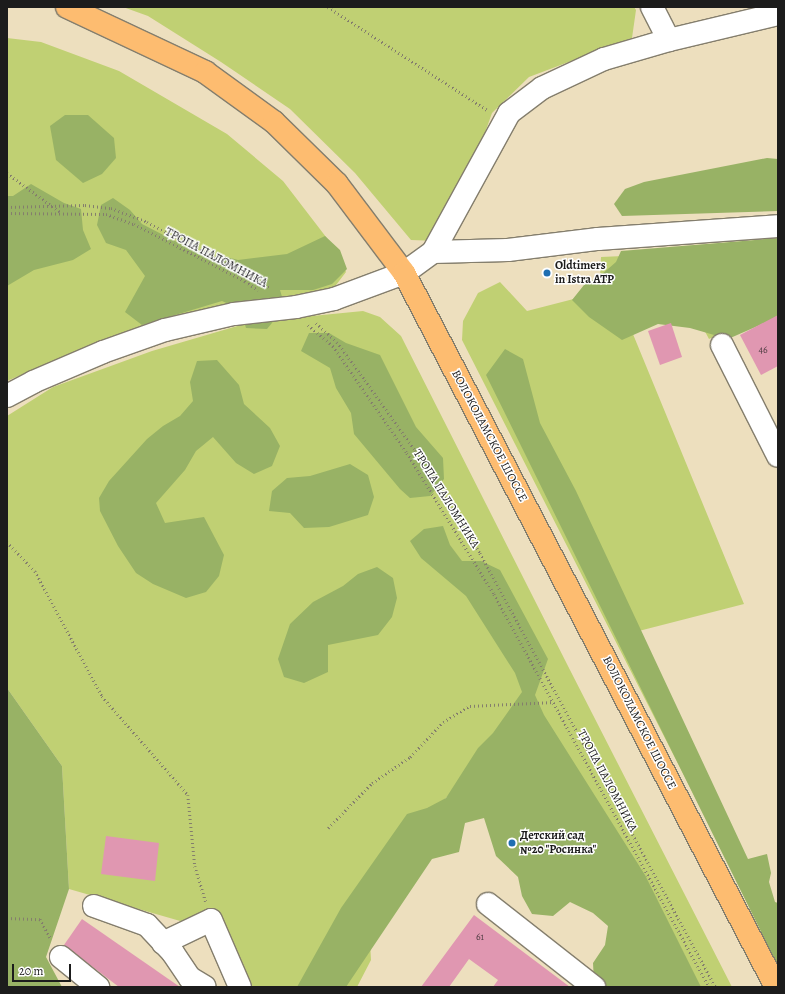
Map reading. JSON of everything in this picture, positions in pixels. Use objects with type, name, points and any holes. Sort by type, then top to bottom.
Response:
[{"type":"main road","name":"ВОЛОКОЛАМСКОЕ ШОССЕ","points":[[67,7],[205,72],[274,122],[337,184],[404,273],[776,987]]},
{"type":"street","points":[[652,7],[669,40]]},
{"type":"street","points":[[7,396],[33,382],[134,339],[234,314],[290,307],[334,299],[404,273],[433,252],[510,114],[542,88],[604,59],[669,40],[778,14]]},
{"type":"street","points":[[433,252],[508,250],[598,239],[778,226]]},
{"type":"street","points":[[722,345],[778,456]]},
{"type":"street","points":[[488,904],[594,987]]},
{"type":"street","points":[[94,906],[147,924],[190,978],[205,987]]},
{"type":"street","points":[[163,943],[211,920],[240,987]]},
{"type":"street","points":[[61,957],[98,987]]},
{"type":"path","points":[[328,7],[492,113],[510,114]]},
{"type":"path","points":[[7,173],[60,213]]},
{"type":"path","points":[[7,207],[50,205],[111,208],[147,222],[258,280],[290,307],[337,342],[414,450],[480,553],[716,987]]},
{"type":"path","name":"ТРОПА ПАЛОМНИКА","points":[[7,213],[106,214],[134,224],[245,280],[290,307],[333,346],[407,453],[494,594],[709,987]]},
{"type":"path","points":[[7,542],[35,571],[102,696],[188,795],[195,866],[211,920]]},
{"type":"path","points":[[328,828],[372,784],[410,757],[443,722],[470,706],[554,702]]},
{"type":"path","points":[[7,918],[40,919],[61,957]]},
{"type":"green space","points":[[123,7],[634,7],[636,10],[632,38],[529,77],[492,113],[455,217],[439,241],[411,240],[355,173],[290,109],[221,62],[148,16]]},
{"type":"green space","points":[[7,38],[41,42],[119,71],[227,134],[283,181],[336,250],[346,272],[333,289],[188,313],[88,346],[7,381]]},
{"type":"green space","points":[[65,115],[88,115],[114,138],[116,158],[102,174],[83,183],[56,160],[50,126]]},
{"type":"green space","points":[[767,158],[778,159],[778,211],[622,216],[614,204],[625,189],[644,182]]},
{"type":"green space","points":[[31,184],[64,203],[81,209],[83,230],[91,249],[73,260],[34,270],[7,286],[7,196],[13,196]]},
{"type":"green space","points":[[113,198],[130,210],[142,224],[210,259],[223,256],[238,260],[287,254],[325,236],[340,250],[347,269],[332,284],[313,290],[280,290],[285,307],[267,329],[246,328],[240,309],[222,301],[142,325],[125,312],[145,276],[126,250],[106,243],[97,225],[101,205]]},
{"type":"green space","points":[[778,238],[778,317],[728,339],[690,328],[658,324],[622,340],[589,317],[572,300],[584,285],[601,275],[616,262],[621,251]]},
{"type":"green space","points":[[778,249],[778,305],[709,339],[701,324],[628,322],[744,604],[631,633],[778,960],[462,340],[463,321],[478,293],[500,282],[527,311],[593,294],[600,276],[601,257]]},
{"type":"green space","points":[[363,311],[380,317],[401,336],[732,987],[671,987],[681,977],[685,956],[641,872],[526,717],[429,815],[367,888],[371,960],[357,987],[244,987],[208,929],[69,889],[62,766],[7,688],[7,416],[53,387],[152,351],[251,322]]},
{"type":"green space","points":[[309,333],[329,333],[346,343],[380,355],[416,427],[443,458],[444,479],[430,496],[410,498],[400,489],[354,434],[351,413],[336,388],[330,368],[301,351]]},
{"type":"green space","points":[[505,349],[523,359],[540,423],[576,491],[748,859],[767,854],[771,873],[769,882],[775,902],[778,903],[778,966],[486,375]]},
{"type":"green space","points":[[217,360],[239,385],[244,404],[270,428],[280,446],[272,466],[254,474],[236,463],[213,437],[196,451],[185,470],[156,503],[165,523],[204,517],[224,555],[219,576],[206,592],[186,598],[153,584],[136,573],[118,546],[100,511],[99,498],[109,481],[147,439],[163,426],[180,416],[193,401],[190,382],[197,361]]},
{"type":"green space","points":[[350,464],[368,475],[374,497],[368,515],[329,527],[304,528],[290,513],[269,511],[272,491],[287,478],[310,476]]},
{"type":"green space","points":[[443,526],[450,545],[462,561],[481,561],[500,570],[548,659],[535,695],[544,715],[645,875],[701,987],[591,987],[594,982],[593,963],[605,945],[608,926],[593,913],[570,902],[553,916],[532,914],[522,896],[518,877],[496,856],[484,818],[465,823],[459,852],[432,859],[346,987],[297,987],[341,908],[407,814],[427,808],[446,798],[478,748],[493,733],[522,692],[515,673],[466,596],[421,558],[410,541],[424,529]]},
{"type":"green space","points":[[377,567],[393,578],[397,598],[392,617],[378,635],[328,645],[328,672],[304,683],[284,677],[278,659],[290,624],[313,602],[343,586],[358,574]]},
{"type":"green space","points":[[7,688],[62,766],[69,889],[46,957],[62,987],[7,987]]},
{"type":"building","points":[[778,315],[778,366],[761,375],[740,335]]},
{"type":"building","points":[[671,323],[682,357],[660,365],[648,331]]},
{"type":"building","points":[[106,836],[159,843],[155,881],[101,874]]},
{"type":"building","points":[[474,915],[570,987],[493,987],[498,980],[469,959],[449,987],[421,987]]},
{"type":"building","points":[[82,919],[180,987],[119,987],[64,945]]},
{"type":"place","name":"Oldtimers in Istra ATP","points":[[547,273]]},
{"type":"place","name":"Детский сад №20 \"Росинка\"","points":[[512,843]]}]
